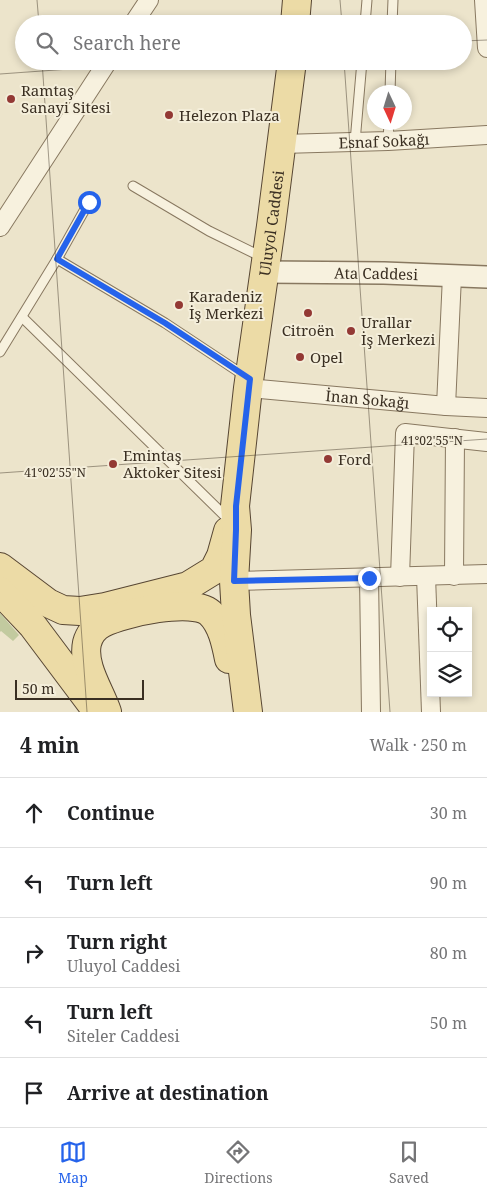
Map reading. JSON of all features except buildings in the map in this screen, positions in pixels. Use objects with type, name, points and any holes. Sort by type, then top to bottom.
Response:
[{"type":"main road","points":[[296,15],[298,0]]},
{"type":"main road","name":"Uluyol Caddesi","points":[[248,712],[236,615],[234,581],[236,530],[233,514],[291,70]]},
{"type":"main road","points":[[0,567],[48,603],[63,610],[80,612],[105,607],[188,586],[203,578],[214,570],[221,556],[233,514]]},
{"type":"main road","points":[[0,590],[39,634],[97,712]]},
{"type":"main road","points":[[107,712],[86,657],[87,643],[91,634],[103,623],[119,618],[171,606],[189,606],[204,609],[211,614],[218,624],[226,644],[233,677],[248,712]]},
{"type":"street","points":[[139,15],[149,0]]},
{"type":"street","points":[[484,0],[487,48]]},
{"type":"street","points":[[0,227],[102,70]]},
{"type":"street","name":"Esnaf Sokağı","points":[[282,144],[388,141],[487,135]]},
{"type":"street","name":"Ata Caddesi","points":[[266,266],[487,277]]},
{"type":"street","points":[[446,406],[452,276]]},
{"type":"street","name":"İnan Sokağı","points":[[249,383],[446,406],[487,408]]},
{"type":"street","points":[[400,577],[405,433],[487,442]]},
{"type":"street","points":[[454,576],[455,438]]},
{"type":"street","points":[[234,581],[487,574]]},
{"type":"street","points":[[426,576],[431,712]]},
{"type":"street","points":[[369,578],[371,712]]},
{"type":"lane","points":[[366,15],[367,0]]},
{"type":"lane","points":[[392,15],[393,0]]},
{"type":"lane","points":[[355,142],[361,70]]},
{"type":"lane","points":[[390,85],[391,70]]},
{"type":"lane","points":[[388,141],[389,130]]},
{"type":"lane","points":[[133,186],[266,266]]},
{"type":"lane","points":[[0,352],[57,259],[89,202]]},
{"type":"lane","points":[[57,259],[165,323],[249,383]]},
{"type":"lane","points":[[22,317],[233,514]]},
{"type":"green space","points":[[0,613],[19,635],[13,641],[0,632]]},
{"type":"place","name":"Ramtaş Sanayi Sitesi","points":[[11,99]]},
{"type":"place","name":"Helezon Plaza","points":[[169,115]]},
{"type":"place","name":"Karadeniz İş Merkezi","points":[[179,305]]},
{"type":"place","name":"Citroën","points":[[308,313]]},
{"type":"place","name":"Urallar İş Merkezi","points":[[351,331]]},
{"type":"place","name":"Opel","points":[[300,357]]},
{"type":"place","name":"Ford","points":[[328,459]]},
{"type":"place","name":"Emintaş Aktoker Sitesi","points":[[113,464]]},
{"type":"route","points":[[89,202],[57,259],[165,323],[250,379],[236,506],[234,581],[369,578]]}]
